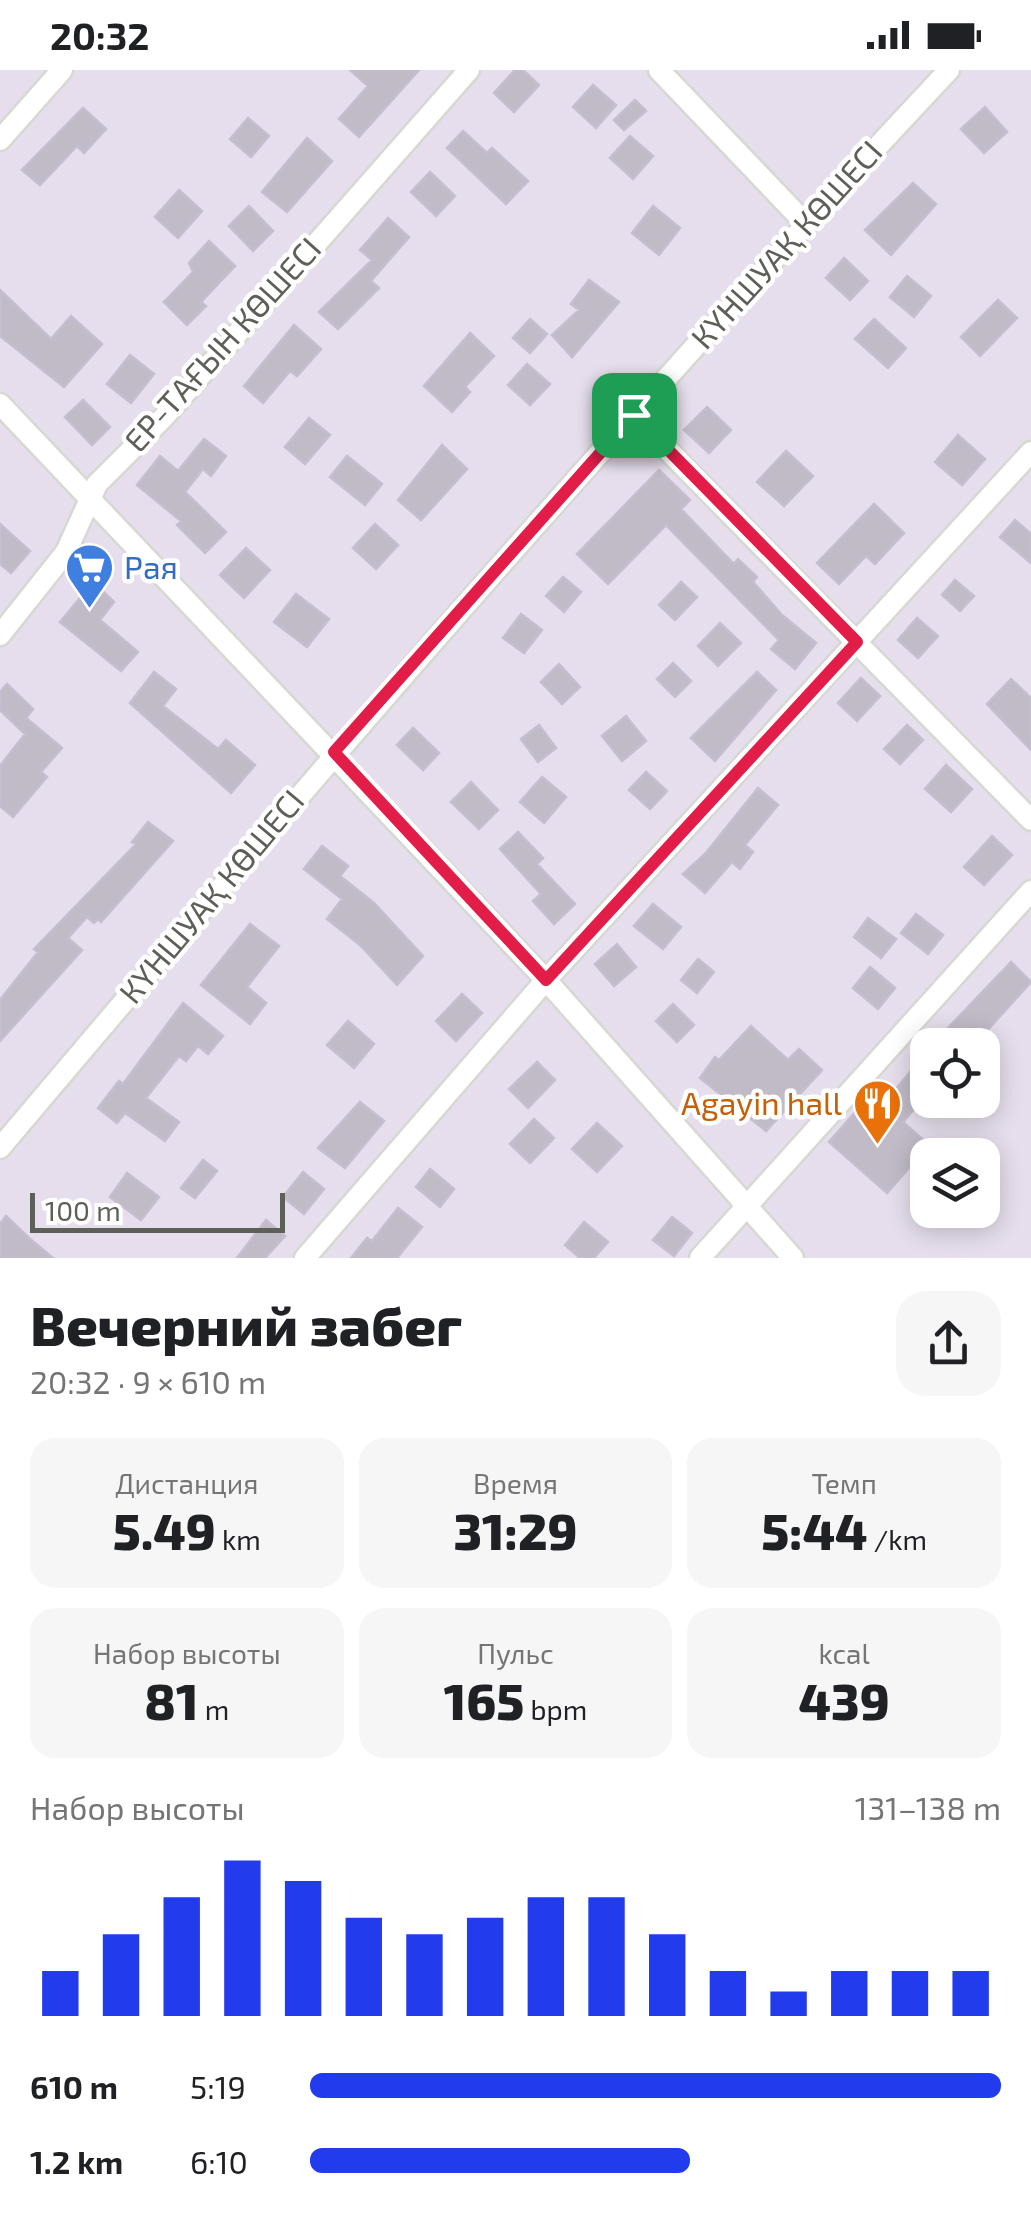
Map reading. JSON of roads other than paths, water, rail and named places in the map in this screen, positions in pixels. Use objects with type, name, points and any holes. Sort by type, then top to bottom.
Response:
[{"type":"street","points":[[0,140],[62,70]]},
{"type":"street","name":"ЕР-ТАҒЫН КӨШЕСІ","points":[[0,635],[66,552],[89,495],[164,417],[469,70]]},
{"type":"street","points":[[659,70],[805,223]]},
{"type":"street","name":"КҮНШУАҚ КӨШЕСІ","points":[[0,1148],[334,752],[805,223],[949,70]]},
{"type":"street","points":[[0,404],[546,980],[793,1258]]},
{"type":"street","points":[[634,415],[1031,820]]},
{"type":"street","points":[[305,1258],[546,980],[1031,452]]},
{"type":"street","points":[[700,1258],[1031,892]]},
{"type":"place","name":"Рая","points":[[89,610]]},
{"type":"place","name":"Agayin hall","points":[[877,1146]]}]
